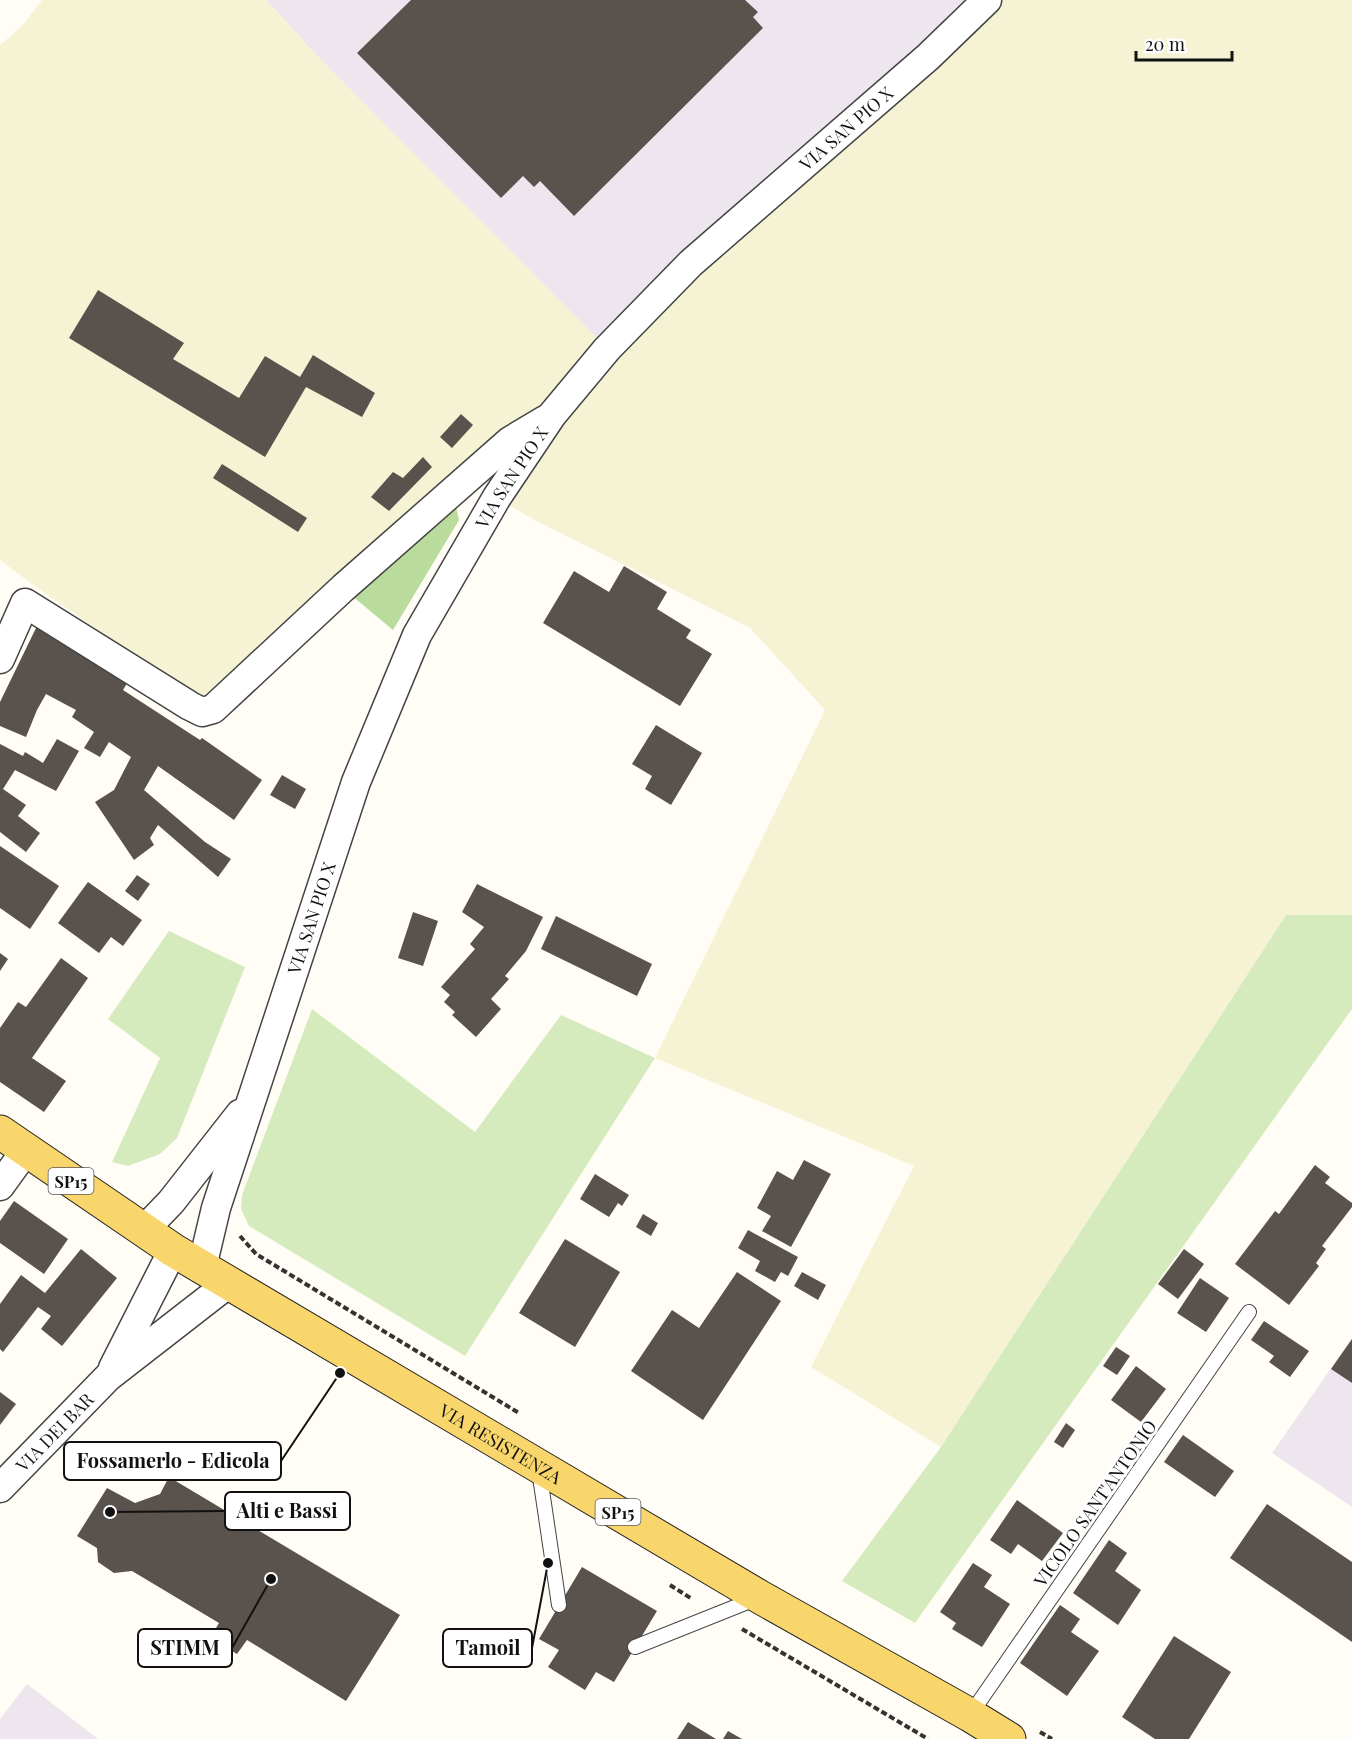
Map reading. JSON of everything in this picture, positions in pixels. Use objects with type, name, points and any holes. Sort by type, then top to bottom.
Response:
[{"type":"main road","name":"VIA RESISTENZA","points":[[0,1132],[173,1250],[760,1597],[970,1715],[1021,1733]]},
{"type":"street","name":"VIA SAN PIO X","points":[[215,1275],[216,1208],[356,782],[417,635],[497,497],[552,415],[607,348],[691,263],[928,57],[987,0]]},
{"type":"street","points":[[0,659],[25,603],[190,706],[202,712],[213,709],[343,588],[510,441],[552,415]]},
{"type":"street","name":"VIA SAN PIO X","points":[[144,1230],[171,1202],[252,1098]]},
{"type":"street","points":[[0,1186],[26,1150]]},
{"type":"street","name":"VIA DEI BAR","points":[[108,1377],[173,1250]]},
{"type":"street","name":"VIA DEI BAR","points":[[0,1488],[108,1377],[215,1275]]},
{"type":"lane","name":"VICOLO SANT'ANTONIO","points":[[970,1715],[1249,1311]]},
{"type":"lane","points":[[538,1464],[559,1605]]},
{"type":"lane","points":[[635,1647],[760,1597]]},
{"type":"path","points":[[239,1235],[256,1254],[529,1419]]},
{"type":"path","points":[[1021,1733],[1052,1739]]},
{"type":"shaded area","points":[[42,0],[266,0],[317,56],[607,348],[987,0],[1352,0],[1352,915],[1286,915],[941,1447],[811,1367],[914,1166],[655,1058],[825,710],[750,628],[527,516],[497,497],[551,417],[211,697],[197,699],[0,560],[0,45],[22,26]]},
{"type":"shaded area","points":[[266,0],[987,0],[607,349],[317,56]]},
{"type":"shaded area","points":[[1352,1338],[1352,1507],[1272,1453]]},
{"type":"shaded area","points":[[27,1684],[98,1739],[0,1739],[0,1719]]},
{"type":"green space","points":[[455,502],[459,520],[393,630],[351,595]]},
{"type":"green space","points":[[1286,915],[1352,915],[1352,1009],[915,1623],[842,1581],[941,1447]]},
{"type":"green space","points":[[169,931],[245,967],[177,1138],[160,1154],[128,1166],[112,1162],[160,1058],[108,1019]]},
{"type":"green space","points":[[312,1009],[475,1132],[561,1015],[655,1058],[465,1356],[249,1226],[241,1209],[242,1195]]},
{"type":"building","points":[[411,0],[745,0],[758,12],[753,17],[763,28],[574,216],[540,181],[534,187],[523,176],[501,198],[357,53]]},
{"type":"building","points":[[98,290],[184,343],[173,359],[239,398],[265,356],[300,377],[313,355],[375,393],[362,417],[306,387],[265,457],[69,338]]},
{"type":"building","points":[[461,414],[473,425],[452,448],[440,437]]},
{"type":"building","points":[[423,457],[432,467],[389,511],[371,497],[393,472],[403,478]]},
{"type":"building","points":[[222,464],[307,518],[298,532],[213,478]]},
{"type":"building","points":[[624,566],[667,592],[657,609],[691,630],[686,638],[712,654],[680,706],[543,623],[574,571],[609,592]]},
{"type":"building","points":[[37,626],[129,680],[123,690],[200,740],[202,738],[262,780],[234,820],[158,766],[144,790],[205,842],[231,859],[218,877],[158,825],[150,838],[154,845],[134,860],[95,802],[114,790],[131,757],[109,742],[100,757],[84,748],[94,732],[72,717],[76,710],[46,694],[26,737],[0,726],[0,702]]},
{"type":"building","points":[[656,725],[702,753],[671,805],[645,789],[652,776],[632,764]]},
{"type":"building","points":[[57,739],[79,751],[56,791],[15,770],[3,789],[26,805],[18,816],[40,833],[26,852],[0,832],[0,744],[23,756],[25,752],[43,763]]},
{"type":"building","points":[[282,775],[306,789],[295,809],[270,795]]},
{"type":"building","points":[[0,846],[59,886],[30,929],[0,908]]},
{"type":"building","points":[[137,875],[150,884],[138,901],[125,891]]},
{"type":"building","points":[[88,882],[142,920],[123,946],[111,937],[99,953],[58,923]]},
{"type":"building","points":[[477,884],[543,917],[526,951],[505,976],[509,979],[491,999],[501,1009],[476,1037],[452,1015],[455,1012],[444,1002],[450,995],[441,987],[475,949],[470,944],[484,927],[462,912]]},
{"type":"building","points":[[413,912],[438,921],[423,966],[398,958]]},
{"type":"building","points":[[556,916],[652,964],[637,996],[541,949]]},
{"type":"building","points":[[0,953],[8,959],[0,971]]},
{"type":"building","points":[[61,958],[88,978],[32,1058],[66,1081],[44,1112],[0,1082],[0,1028],[18,1002],[26,1007]]},
{"type":"building","points":[[804,1160],[831,1174],[791,1247],[762,1231],[771,1216],[757,1208],[777,1171],[793,1180]]},
{"type":"building","points":[[1315,1165],[1330,1177],[1325,1183],[1352,1203],[1352,1207],[1322,1246],[1326,1249],[1316,1263],[1319,1266],[1289,1305],[1235,1264],[1275,1211],[1279,1214]]},
{"type":"building","points":[[595,1174],[629,1195],[622,1206],[618,1203],[609,1217],[580,1199]]},
{"type":"building","points":[[14,1201],[68,1239],[44,1274],[0,1243],[0,1221]]},
{"type":"building","points":[[643,1214],[658,1223],[651,1236],[636,1227]]},
{"type":"building","points":[[748,1230],[798,1257],[788,1276],[781,1272],[775,1282],[755,1271],[760,1261],[738,1248]]},
{"type":"building","points":[[565,1239],[620,1272],[575,1347],[519,1313]]},
{"type":"building","points":[[81,1249],[117,1278],[62,1346],[41,1329],[51,1316],[38,1307],[3,1352],[0,1349],[0,1304],[21,1275],[45,1293]]},
{"type":"building","points":[[1184,1249],[1204,1264],[1178,1299],[1158,1284]]},
{"type":"building","points":[[737,1272],[781,1301],[703,1420],[631,1371],[672,1310],[699,1328]]},
{"type":"building","points":[[802,1272],[826,1285],[818,1300],[794,1286]]},
{"type":"building","points":[[1200,1278],[1229,1298],[1206,1332],[1177,1313]]},
{"type":"building","points":[[1264,1321],[1309,1351],[1290,1377],[1269,1362],[1274,1356],[1251,1340]]},
{"type":"building","points":[[1352,1339],[1352,1383],[1331,1369]]},
{"type":"building","points":[[1116,1347],[1130,1356],[1117,1375],[1103,1366]]},
{"type":"building","points":[[1136,1366],[1166,1389],[1141,1422],[1111,1400]]},
{"type":"building","points":[[0,1392],[16,1404],[0,1425]]},
{"type":"building","points":[[1066,1423],[1075,1430],[1063,1448],[1054,1442]]},
{"type":"building","points":[[1183,1435],[1234,1471],[1215,1497],[1164,1462]]},
{"type":"building","points":[[169,1477],[400,1615],[346,1701],[247,1640],[237,1654],[210,1638],[219,1623],[132,1571],[114,1573],[98,1562],[97,1548],[77,1536],[107,1488],[135,1503],[160,1494]]},
{"type":"building","points":[[1017,1500],[1063,1533],[1042,1561],[1018,1544],[1011,1554],[990,1540]]},
{"type":"building","points":[[1267,1504],[1352,1562],[1352,1642],[1230,1558]]},
{"type":"building","points":[[1109,1540],[1127,1553],[1115,1571],[1141,1590],[1118,1625],[1073,1593]]},
{"type":"building","points":[[973,1563],[992,1575],[984,1587],[1010,1604],[982,1647],[952,1629],[956,1623],[940,1612]]},
{"type":"building","points":[[582,1567],[657,1611],[614,1682],[596,1672],[585,1690],[548,1667],[559,1650],[539,1639]]},
{"type":"building","points":[[1060,1605],[1080,1619],[1071,1632],[1099,1651],[1067,1696],[1020,1663]]},
{"type":"building","points":[[1174,1636],[1231,1672],[1189,1739],[1155,1739],[1122,1717]]},
{"type":"building","points":[[688,1722],[716,1739],[677,1739]]},
{"type":"building","points":[[728,1731],[742,1739],[723,1739]]},
{"type":"place","name":"Fossamerlo - Edicola","points":[[340,1373]]},
{"type":"place","name":"Alti e Bassi","points":[[110,1512]]},
{"type":"place","name":"Tamoil","points":[[548,1563]]},
{"type":"place","name":"STIMM","points":[[271,1579]]}]
